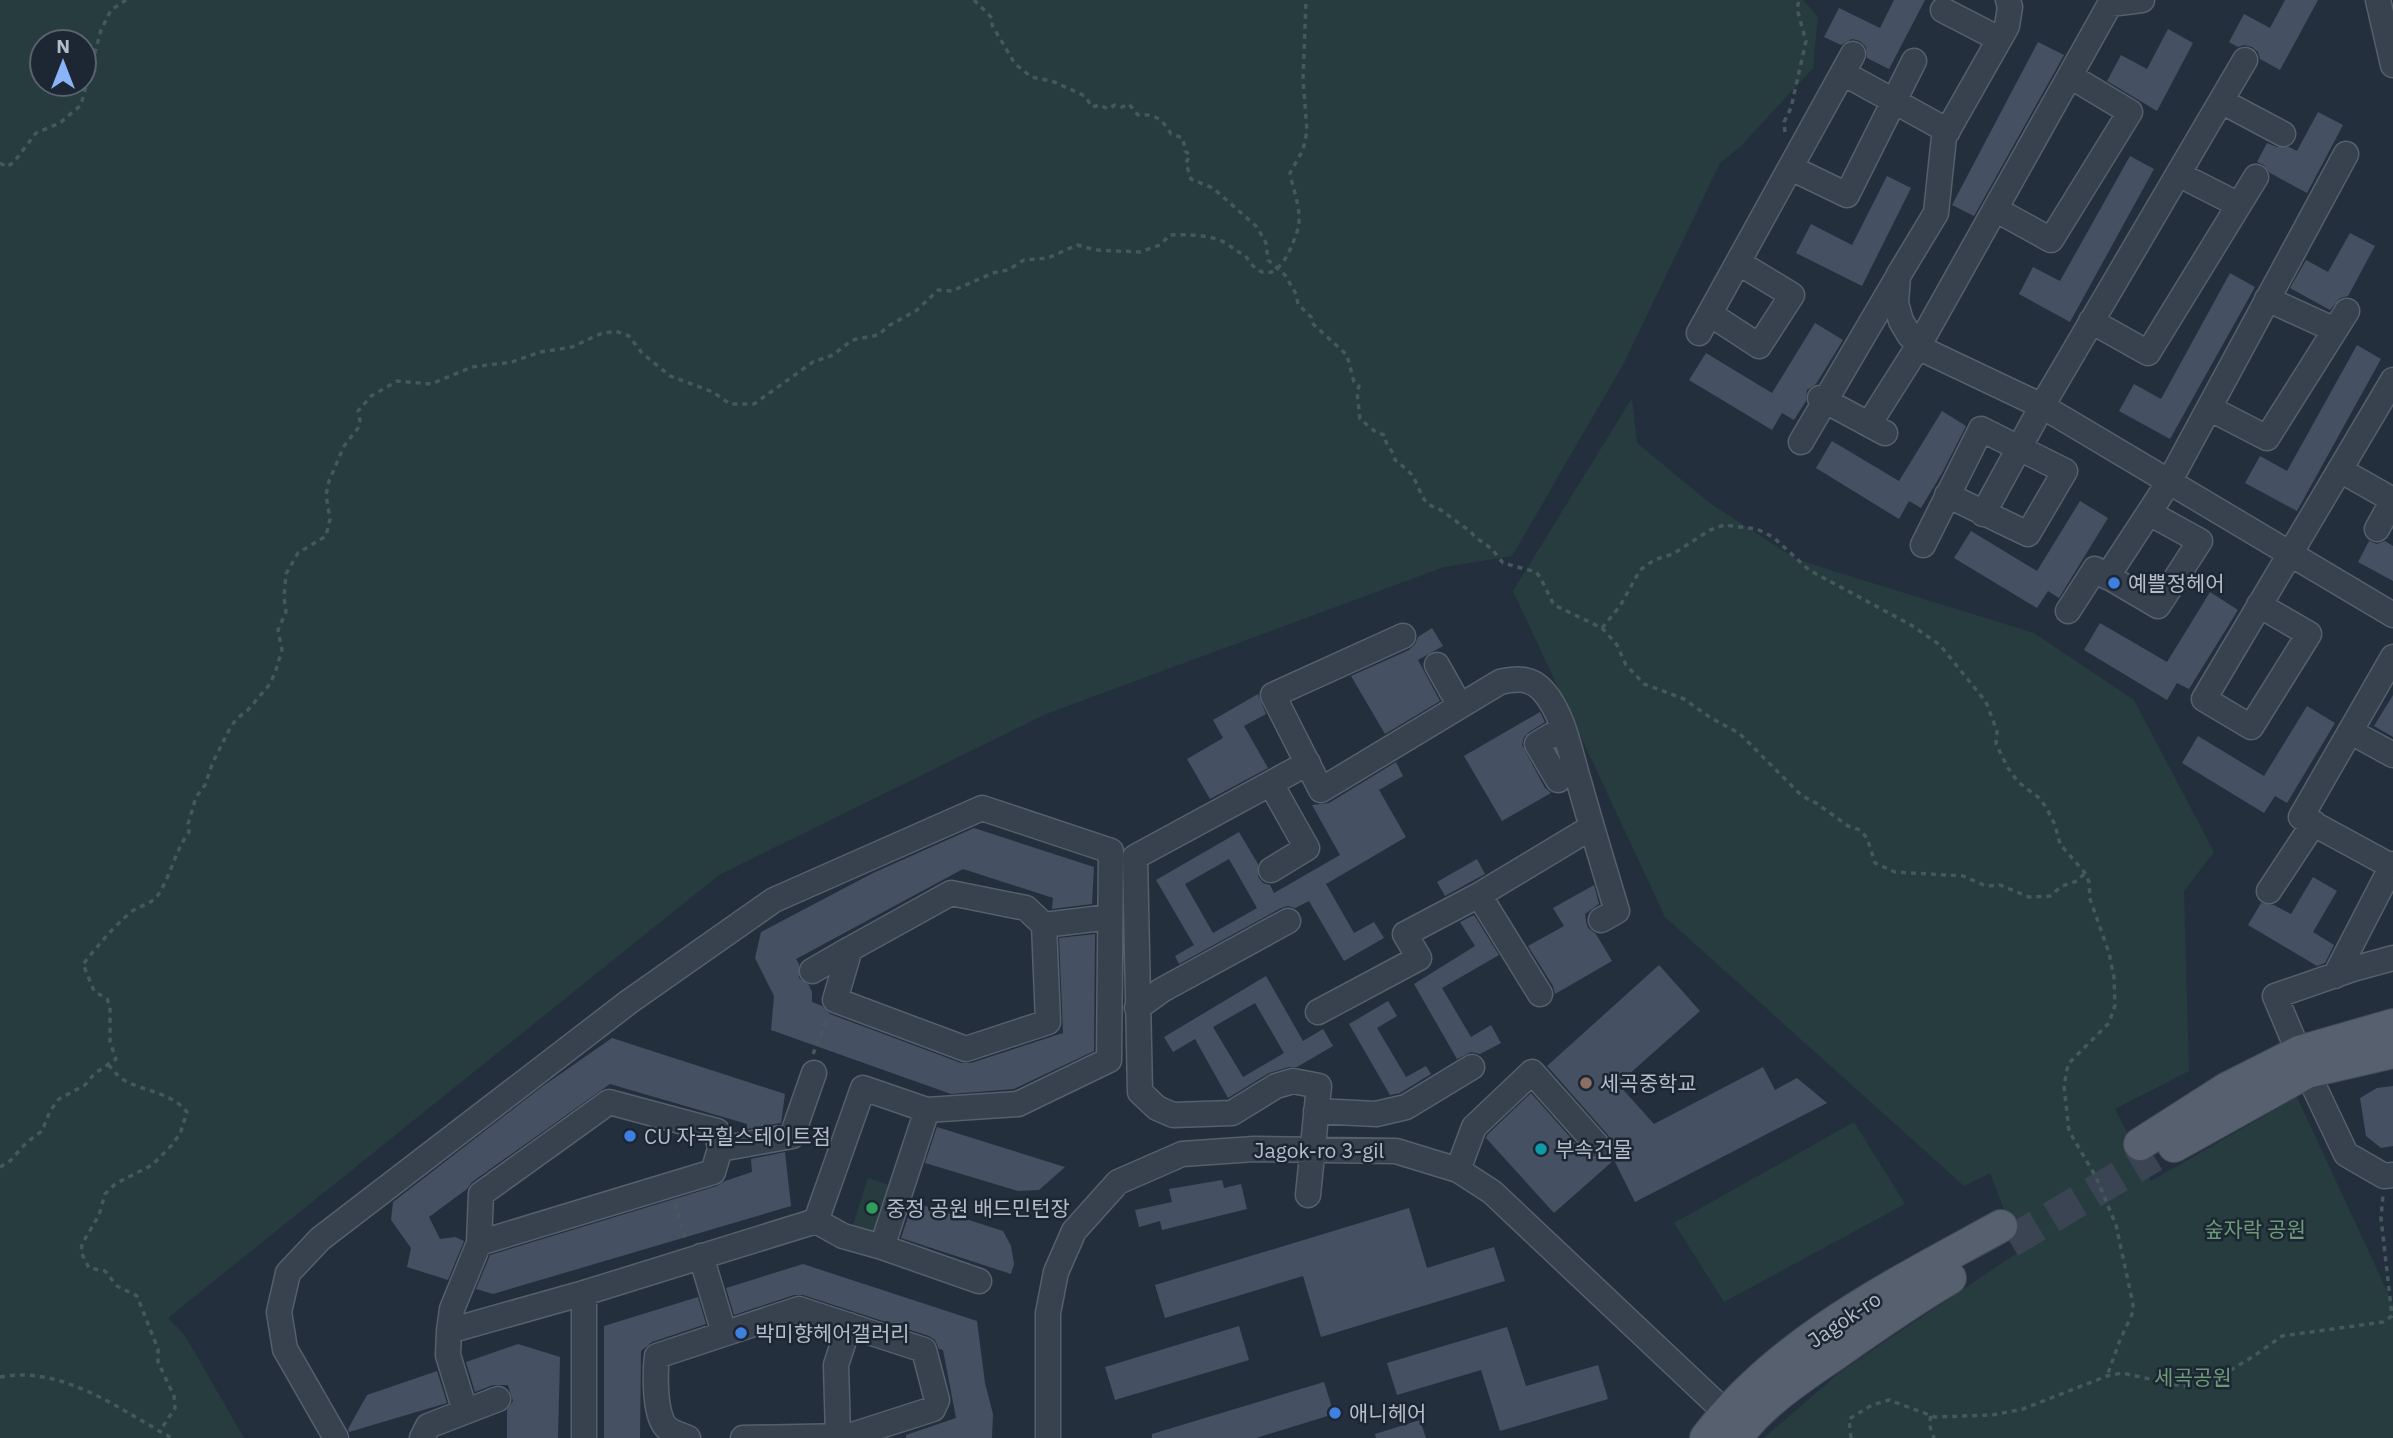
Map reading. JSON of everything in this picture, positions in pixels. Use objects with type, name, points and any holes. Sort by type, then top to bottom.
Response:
[{"type":"main road","points":[[2147,1150],[2303,1062],[2393,1025]]},
{"type":"main road","points":[[2303,1062],[2393,1052]]},
{"type":"main road","name":"Jagok-ro","points":[[1706,1438],[1735,1427],[2006,1234]]},
{"type":"street","points":[[1801,442],[1823,399],[1936,213],[1944,137],[2007,26],[2010,7],[2008,0]]},
{"type":"street","points":[[1823,399],[1877,429],[1919,345],[2110,4],[2143,0]]},
{"type":"street","points":[[2378,0],[2393,65]]},
{"type":"street","points":[[1943,10],[1999,39]]},
{"type":"street","points":[[1983,514],[2091,321],[2245,60]]},
{"type":"street","points":[[1795,161],[1847,195],[1914,61]]},
{"type":"street","points":[[1740,263],[1793,295],[1759,346],[1705,323],[1848,63],[1894,101],[1948,131]]},
{"type":"street","points":[[1995,209],[2051,240],[2130,112],[2070,76]]},
{"type":"street","points":[[2221,101],[2283,134]]},
{"type":"street","points":[[2107,578],[2169,482],[2346,154]]},
{"type":"street","points":[[2178,174],[2239,205]]},
{"type":"street","points":[[2091,321],[2148,353],[2256,177]]},
{"type":"street","points":[[1898,276],[1896,303],[1901,321],[1910,336],[1926,351],[2042,406],[2393,615]]},
{"type":"street","points":[[2209,408],[2267,438],[2341,321],[2267,299]]},
{"type":"street","points":[[2259,606],[2309,634],[2251,727],[2204,699],[2259,606],[2340,470],[2393,380]]},
{"type":"street","points":[[1923,545],[1947,495],[1981,429],[2065,471],[2028,534],[1947,495]]},
{"type":"street","points":[[2340,470],[2393,500],[2377,529]]},
{"type":"street","points":[[2068,611],[2095,569],[2158,606],[2200,541],[2149,513]]},
{"type":"street","points":[[1403,636],[1273,695],[1321,790],[1500,682],[1517,678],[1531,681],[1554,706],[1617,911],[1601,920]]},
{"type":"street","points":[[2334,976],[2392,865],[2301,817],[2393,657]]},
{"type":"street","points":[[1437,665],[1460,706]]},
{"type":"street","points":[[1558,780],[1537,744],[1562,729]]},
{"type":"street","points":[[2351,732],[2393,755]]},
{"type":"street","points":[[1308,763],[1135,857],[1140,1092],[1157,1108],[1173,1115],[1231,1113],[1276,1086],[1293,1081],[1319,1086],[1308,1195]]},
{"type":"street","points":[[1271,784],[1307,848],[1271,870]]},
{"type":"street","points":[[336,1438],[285,1349],[279,1312],[288,1273],[320,1239],[630,1001],[774,900],[982,808],[1111,851],[1109,1060],[1018,1104],[927,1110],[863,1088],[816,1221]]},
{"type":"street","points":[[2269,891],[2314,824]]},
{"type":"street","points":[[1318,1012],[1419,958],[1405,934],[1479,895],[1592,827]]},
{"type":"street","points":[[812,971],[850,949],[951,893],[1026,908],[1044,925],[1048,1022],[966,1049],[835,1000],[850,949]]},
{"type":"street","points":[[1479,895],[1541,994]]},
{"type":"street","points":[[1044,925],[1110,917]]},
{"type":"street","points":[[1137,1008],[1162,990],[1288,921]]},
{"type":"street","points":[[2389,1176],[2346,1153],[2275,996],[2393,958]]},
{"type":"street","points":[[1316,1111],[1376,1114],[1406,1107],[1472,1067]]},
{"type":"street","points":[[1458,1170],[1474,1128],[1532,1072],[1597,1145]]},
{"type":"street","points":[[720,1149],[792,1136],[814,1073]]},
{"type":"street","points":[[465,1411],[449,1355],[449,1331],[452,1309],[479,1243],[481,1194],[609,1102],[717,1131],[720,1149],[713,1172],[479,1243]]},
{"type":"street","points":[[882,1247],[927,1110]]},
{"type":"street","name":"Jagok-ro 3-gil","points":[[1048,1438],[1048,1313],[1056,1272],[1074,1231],[1118,1182],[1182,1154],[1254,1149],[1396,1151],[1458,1170],[1492,1192],[1735,1427]]},
{"type":"street","points":[[449,1331],[584,1293],[816,1221],[842,1236],[979,1281]]},
{"type":"street","points":[[701,1256],[724,1333]]},
{"type":"street","points":[[584,1293],[584,1438]]},
{"type":"street","points":[[688,1438],[666,1428],[659,1414],[655,1368],[657,1356],[799,1309],[924,1350],[937,1399],[933,1409],[849,1436],[743,1438]]},
{"type":"street","points":[[838,1436],[836,1365],[849,1325]]},
{"type":"street","points":[[422,1438],[428,1426],[498,1399]]},
{"type":"path","points":[[0,163],[7,167],[14,162],[36,133],[60,123],[81,104],[101,30],[111,10],[126,0]]},
{"type":"path","points":[[974,0],[992,18],[992,25],[1015,64],[1031,76],[1052,81],[1085,96],[1092,107],[1108,109],[1115,105],[1122,107],[1129,104],[1138,115],[1147,114],[1159,118],[1171,134],[1183,138],[1185,151],[1189,155],[1186,163],[1191,179],[1213,187],[1257,227],[1266,243],[1268,260],[1284,275],[1296,293],[1298,304],[1311,317],[1312,323],[1346,355],[1354,382],[1359,386],[1357,392],[1360,419],[1377,433],[1385,435],[1384,440],[1394,453],[1395,460],[1412,475],[1422,498],[1471,532],[1492,549],[1503,563],[1535,572],[1541,577],[1554,606],[1602,628],[1617,645],[1626,665],[1644,684],[1684,699],[1739,733],[1802,796],[1848,826],[1860,830],[1867,838],[1875,863],[1895,872],[1963,876],[1986,886],[2000,885],[2029,897],[2050,896],[2062,886],[2077,881],[2085,873]]},
{"type":"path","points":[[0,1167],[42,1131],[50,1111],[59,1100],[85,1085],[94,1074],[116,1059],[110,1042],[110,1006],[107,999],[94,991],[83,964],[113,927],[136,908],[157,897],[170,873],[180,844],[189,832],[188,824],[196,797],[205,785],[228,732],[236,719],[270,684],[282,650],[278,629],[286,612],[286,573],[298,553],[326,536],[330,519],[326,495],[329,481],[344,446],[358,428],[358,411],[371,396],[397,381],[424,386],[472,367],[512,362],[540,352],[572,347],[600,334],[615,331],[629,336],[642,353],[670,376],[713,392],[730,404],[747,405],[765,398],[813,362],[833,355],[852,340],[878,335],[917,310],[938,290],[952,291],[993,273],[1008,270],[1024,260],[1048,258],[1077,246],[1096,250],[1140,252],[1160,245],[1170,235],[1213,238],[1245,255],[1261,273],[1267,274],[1286,260],[1300,225],[1299,202],[1290,173],[1303,150],[1307,131],[1303,79],[1306,0]]},
{"type":"path","points":[[1795,161],[1784,130],[1784,122],[1791,108],[1806,41],[1797,9],[1799,0]]},
{"type":"path","points":[[1602,628],[1620,606],[1640,570],[1654,560],[1673,554],[1710,530],[1724,525],[1756,529],[1792,551],[1809,570],[1911,625],[1940,645],[1986,702],[1997,731],[1996,744],[2008,768],[2018,782],[2038,797],[2046,807],[2060,844],[2085,873],[2089,882],[2090,899],[2109,953],[2114,977],[2115,1005],[2109,1023],[2068,1064],[2064,1086],[2069,1131],[2096,1177],[2116,1225],[2133,1304],[2133,1312],[2108,1376]]},
{"type":"path","points":[[816,1046],[831,1009]]},
{"type":"path","points":[[108,1065],[120,1079],[170,1097],[180,1103],[187,1112],[180,1134],[171,1146],[152,1165],[115,1184],[105,1194],[99,1215],[82,1244],[81,1252],[89,1268],[105,1271],[117,1286],[137,1296],[158,1349],[158,1362],[174,1396],[175,1408],[160,1431]]},
{"type":"path","points":[[1851,1438],[1849,1419],[1889,1400],[1931,1416],[1992,1415],[2023,1409],[2122,1373],[2182,1386],[2198,1385],[2254,1356],[2281,1336],[2383,1322],[2393,1316],[2381,1218],[2389,1176]]},
{"type":"path","points":[[673,1197],[684,1237]]},
{"type":"path","points":[[0,1377],[19,1373],[63,1383],[101,1396],[172,1438]]},
{"type":"path","points":[[1931,1416],[1929,1424],[1934,1438]]},
{"type":"green space","points":[[0,0],[1803,0],[1818,17],[1813,68],[1741,146],[1720,163],[1624,363],[1512,556],[1444,567],[1046,714],[719,875],[168,1318],[184,1334],[244,1438],[0,1438]]},
{"type":"green space","points":[[1632,398],[1637,443],[1711,504],[1798,560],[2034,633],[2134,700],[2214,852],[2184,891],[2189,1071],[2115,1109],[2151,1181],[2297,1097],[2393,1304],[2393,1438],[1764,1438],[1840,1372],[2020,1251],[1990,1173],[1964,1186],[1665,917],[1513,591]]},
{"type":"green space","points":[[1854,1122],[1905,1204],[1724,1302],[1674,1223]]},
{"type":"green space","name":"중정 공원 배드민턴장","points":[[868,1178],[892,1186],[875,1238],[851,1231]]},
{"type":"building","points":[[1894,0],[1925,0],[1889,69],[1867,58],[1866,47],[1860,41],[1852,39],[1841,45],[1824,37],[1839,8],[1880,28]]},
{"type":"building","points":[[2285,0],[2318,0],[2280,70],[2260,59],[2258,52],[2252,47],[2238,47],[2229,42],[2244,14],[2270,28]]},
{"type":"building","points":[[2168,29],[2193,43],[2157,111],[2107,81],[2121,55],[2147,69]]},
{"type":"building","points":[[2038,42],[2064,55],[1974,216],[1952,205]]},
{"type":"building","points":[[2318,112],[2343,125],[2307,193],[2270,173],[2264,165],[2257,162],[2267,143],[2297,151]]},
{"type":"building","points":[[2130,156],[2154,169],[2070,322],[2019,294],[2033,267],[2060,281]]},
{"type":"building","points":[[1887,176],[1911,188],[1862,286],[1796,253],[1811,224],[1852,245]]},
{"type":"building","points":[[2350,233],[2375,246],[2348,296],[2340,298],[2330,310],[2290,288],[2306,260],[2328,272]]},
{"type":"building","points":[[2230,273],[2255,287],[2170,439],[2119,411],[2134,384],[2161,399]]},
{"type":"building","points":[[1815,323],[1843,340],[1816,384],[1807,390],[1806,401],[1794,420],[1782,413],[1772,430],[1689,380],[1706,353],[1772,393]]},
{"type":"building","points":[[2357,345],[2381,359],[2297,511],[2245,483],[2260,456],[2287,471]]},
{"type":"building","points":[[1942,411],[1966,426],[1921,508],[1909,501],[1899,519],[1816,468],[1832,441],[1899,481]]},
{"type":"building","points":[[2080,501],[2108,518],[2059,598],[2048,591],[2037,608],[1954,558],[1971,531],[2037,571]]},
{"type":"building","points":[[2369,541],[2377,544],[2385,541],[2393,546],[2393,581],[2358,562]]},
{"type":"building","points":[[2210,592],[2238,610],[2189,689],[2177,683],[2167,700],[2084,650],[2100,623],[2167,662]]},
{"type":"building","points":[[1432,628],[1443,646],[1418,660],[1440,701],[1385,734],[1351,676],[1409,650],[1418,637]]},
{"type":"building","points":[[1258,694],[1266,714],[1244,726],[1268,768],[1210,799],[1187,759],[1223,738],[1213,720]]},
{"type":"building","points":[[2393,695],[2393,737],[2374,726]]},
{"type":"building","points":[[2307,706],[2335,723],[2287,803],[2275,796],[2264,813],[2182,763],[2198,736],[2264,776]]},
{"type":"building","points":[[1540,712],[1545,722],[1524,737],[1522,745],[1545,788],[1551,793],[1502,821],[1464,756]]},
{"type":"building","points":[[1396,762],[1403,776],[1379,790],[1406,837],[1326,884],[1354,933],[1374,922],[1384,938],[1344,961],[1309,901],[1295,908],[1281,908],[1179,964],[1175,956],[1194,945],[1156,880],[1239,832],[1258,864],[1258,877],[1263,883],[1270,885],[1274,893],[1340,855],[1312,805],[1329,803]],"holes":[[[1229,859],[1257,908],[1213,933],[1185,884]]]},
{"type":"building","points":[[974,828],[1094,867],[1092,904],[1052,909],[1053,898],[963,869],[796,959],[799,964],[799,978],[809,985],[812,1002],[822,1006],[830,1014],[961,1063],[971,1063],[1063,1033],[1059,938],[1095,934],[1094,1051],[1014,1089],[951,1094],[771,1030],[774,996],[755,958],[761,932],[873,873]]},
{"type":"building","points":[[1477,859],[1485,874],[1445,896],[1437,882]]},
{"type":"building","points":[[2313,877],[2337,891],[2313,932],[2334,945],[2325,963],[2317,966],[2248,925],[2261,903],[2274,905],[2291,914]]},
{"type":"building","points":[[1594,885],[1599,904],[1585,914],[1586,921],[1588,928],[1596,934],[1612,961],[1555,994],[1553,986],[1528,946],[1564,926],[1553,908]]},
{"type":"building","points":[[1474,915],[1499,955],[1442,988],[1471,1037],[1491,1025],[1501,1043],[1480,1054],[1471,1052],[1457,1059],[1414,984],[1475,946],[1460,922]]},
{"type":"building","name":"세곡중학교","points":[[1659,965],[1700,1011],[1618,1084],[1654,1124],[1763,1067],[1775,1090],[1797,1078],[1827,1103],[1635,1202],[1614,1160],[1554,1213],[1486,1138],[1487,1135],[1531,1093],[1586,1155],[1599,1160],[1607,1156],[1612,1143],[1608,1135],[1547,1066]]},
{"type":"building","points":[[1266,976],[1303,1041],[1323,1029],[1333,1046],[1297,1067],[1269,1073],[1228,1098],[1195,1039],[1173,1052],[1164,1037]],"holes":[[[1255,1003],[1284,1053],[1243,1077],[1213,1027]]]},
{"type":"building","points":[[1388,1001],[1397,1016],[1377,1028],[1406,1077],[1426,1066],[1431,1074],[1400,1093],[1390,1095],[1349,1024]]},
{"type":"building","points":[[612,1038],[785,1094],[781,1123],[747,1129],[747,1124],[610,1084],[472,1182],[467,1189],[429,1217],[440,1239],[455,1237],[464,1241],[448,1280],[407,1267],[411,1248],[391,1220],[393,1202],[543,1086]]},
{"type":"building","points":[[2393,1086],[2393,1146],[2381,1148],[2366,1136],[2360,1098],[2377,1088]]},
{"type":"building","points":[[937,1127],[1065,1167],[1039,1190],[1018,1191],[925,1163]]},
{"type":"building","points":[[785,1152],[791,1206],[493,1294],[476,1289],[490,1255],[717,1186],[752,1172],[751,1159]]},
{"type":"building","points":[[1222,1180],[1224,1188],[1241,1184],[1247,1209],[1162,1230],[1160,1221],[1139,1227],[1135,1210],[1172,1202],[1169,1189]]},
{"type":"building","points":[[913,1202],[1003,1231],[1011,1246],[1014,1264],[1011,1274],[901,1238]]},
{"type":"building","points":[[1409,1208],[1427,1268],[1494,1247],[1505,1281],[1321,1337],[1303,1276],[1165,1318],[1155,1285]]},
{"type":"building","points":[[803,1264],[977,1321],[985,1383],[993,1414],[992,1438],[906,1438],[906,1435],[956,1418],[943,1350],[939,1349],[935,1340],[929,1336],[803,1295],[794,1295],[734,1315],[726,1288]]},
{"type":"building","points":[[698,1297],[706,1324],[652,1342],[641,1351],[640,1438],[604,1438],[604,1326]]},
{"type":"building","points":[[1239,1326],[1249,1360],[1115,1400],[1105,1367]]},
{"type":"building","points":[[1507,1327],[1526,1386],[1598,1365],[1608,1399],[1500,1431],[1481,1370],[1397,1395],[1387,1363]]},
{"type":"building","points":[[518,1344],[560,1357],[558,1438],[507,1438],[507,1410],[513,1401],[508,1385],[493,1385],[475,1392],[466,1362]]},
{"type":"building","points":[[437,1371],[447,1403],[349,1432],[348,1429],[367,1395]]},
{"type":"building","points":[[1324,1382],[1334,1414],[1256,1438],[1152,1438],[1152,1434]]},
{"type":"building","points":[[1420,1420],[1426,1438],[1376,1438],[1375,1434]]},
{"type":"tunnel","points":[[2010,1242],[2154,1156]]},
{"type":"place","name":"예쁠정헤어","points":[[2114,583]]},
{"type":"place","name":"세곡중학교","points":[[1586,1083]]},
{"type":"place","name":"CU 자곡힐스테이트점","points":[[630,1136]]},
{"type":"place","name":"부속건물","points":[[1541,1149]]},
{"type":"place","name":"중정 공원 배드민턴장","points":[[872,1208]]},
{"type":"place","name":"박미향헤어갤러리","points":[[741,1333]]},
{"type":"place","name":"애니헤어","points":[[1335,1413]]},
{"type":"park label","name":"숲자락 공원","points":[[2255,1229]]},
{"type":"park label","name":"세곡공원","points":[[2193,1377]]}]
